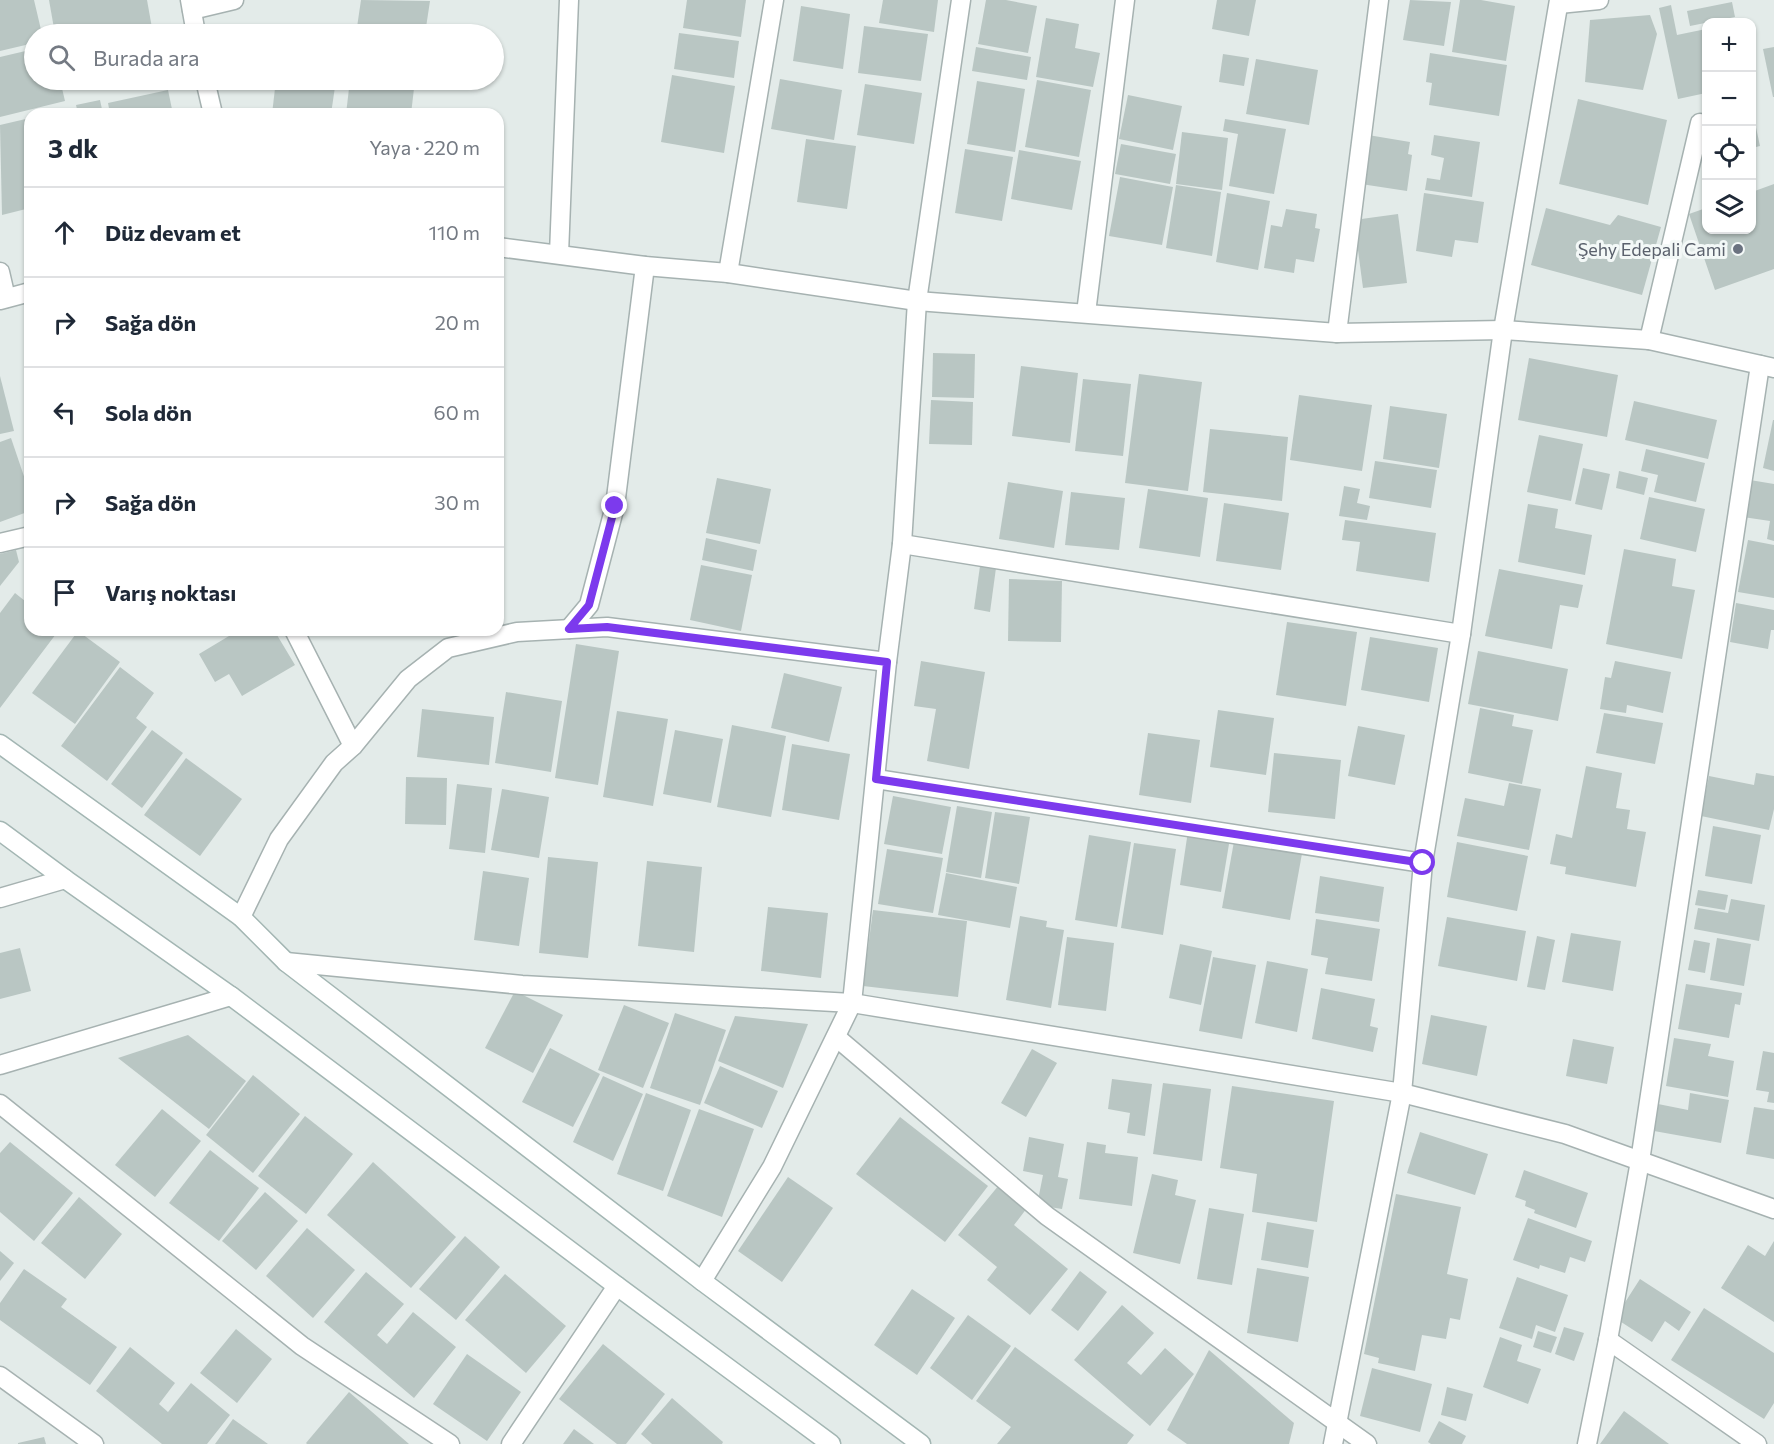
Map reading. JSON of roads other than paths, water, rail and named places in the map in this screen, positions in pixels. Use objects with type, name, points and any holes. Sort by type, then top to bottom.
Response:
[{"type":"street","points":[[194,24],[191,5],[234,0]]},
{"type":"street","points":[[559,254],[569,0]]},
{"type":"street","points":[[728,273],[774,0]]},
{"type":"street","points":[[702,1281],[772,1167],[852,1004],[887,662],[902,544],[917,301],[961,0]]},
{"type":"street","points":[[1086,314],[1125,0]]},
{"type":"street","points":[[1337,333],[1379,0]]},
{"type":"street","points":[[1333,1444],[1402,1093],[1423,863],[1461,634],[1503,330],[1559,2],[1599,0]]},
{"type":"street","points":[[207,90],[212,108]]},
{"type":"street","points":[[1649,340],[1700,123]]},
{"type":"street","points":[[504,248],[645,266],[728,273],[917,301],[1337,333],[1503,330],[1649,340],[1767,367],[1640,1161],[1587,1444]]},
{"type":"street","points":[[569,629],[589,605],[615,506],[645,266]]},
{"type":"street","points":[[0,272],[3,299],[24,294]]},
{"type":"street","points":[[0,543],[24,537]]},
{"type":"street","points":[[902,544],[1461,634]]},
{"type":"street","points":[[504,635],[517,632],[607,627],[887,662]]},
{"type":"street","points":[[297,636],[352,746]]},
{"type":"street","points":[[241,917],[279,839],[334,763],[352,746],[408,679],[448,648],[500,636]]},
{"type":"street","points":[[0,744],[241,917],[286,962],[702,1281],[921,1444]]},
{"type":"street","points":[[876,779],[1423,863]]},
{"type":"street","points":[[0,831],[231,996],[616,1286],[831,1444]]},
{"type":"street","points":[[0,898],[65,879]]},
{"type":"street","points":[[286,962],[522,985],[852,1004],[1402,1093],[1565,1134],[1774,1209]]},
{"type":"street","points":[[0,1065],[231,996]]},
{"type":"street","points":[[836,1037],[1047,1216],[1367,1444]]},
{"type":"street","points":[[0,1104],[302,1346],[450,1444]]},
{"type":"street","points":[[511,1444],[616,1286]]},
{"type":"street","points":[[1608,1340],[1757,1444]]},
{"type":"street","points":[[0,1376],[94,1444]]},
{"type":"place","name":"Şehy Edepali Cami","points":[[1738,249]]}]
